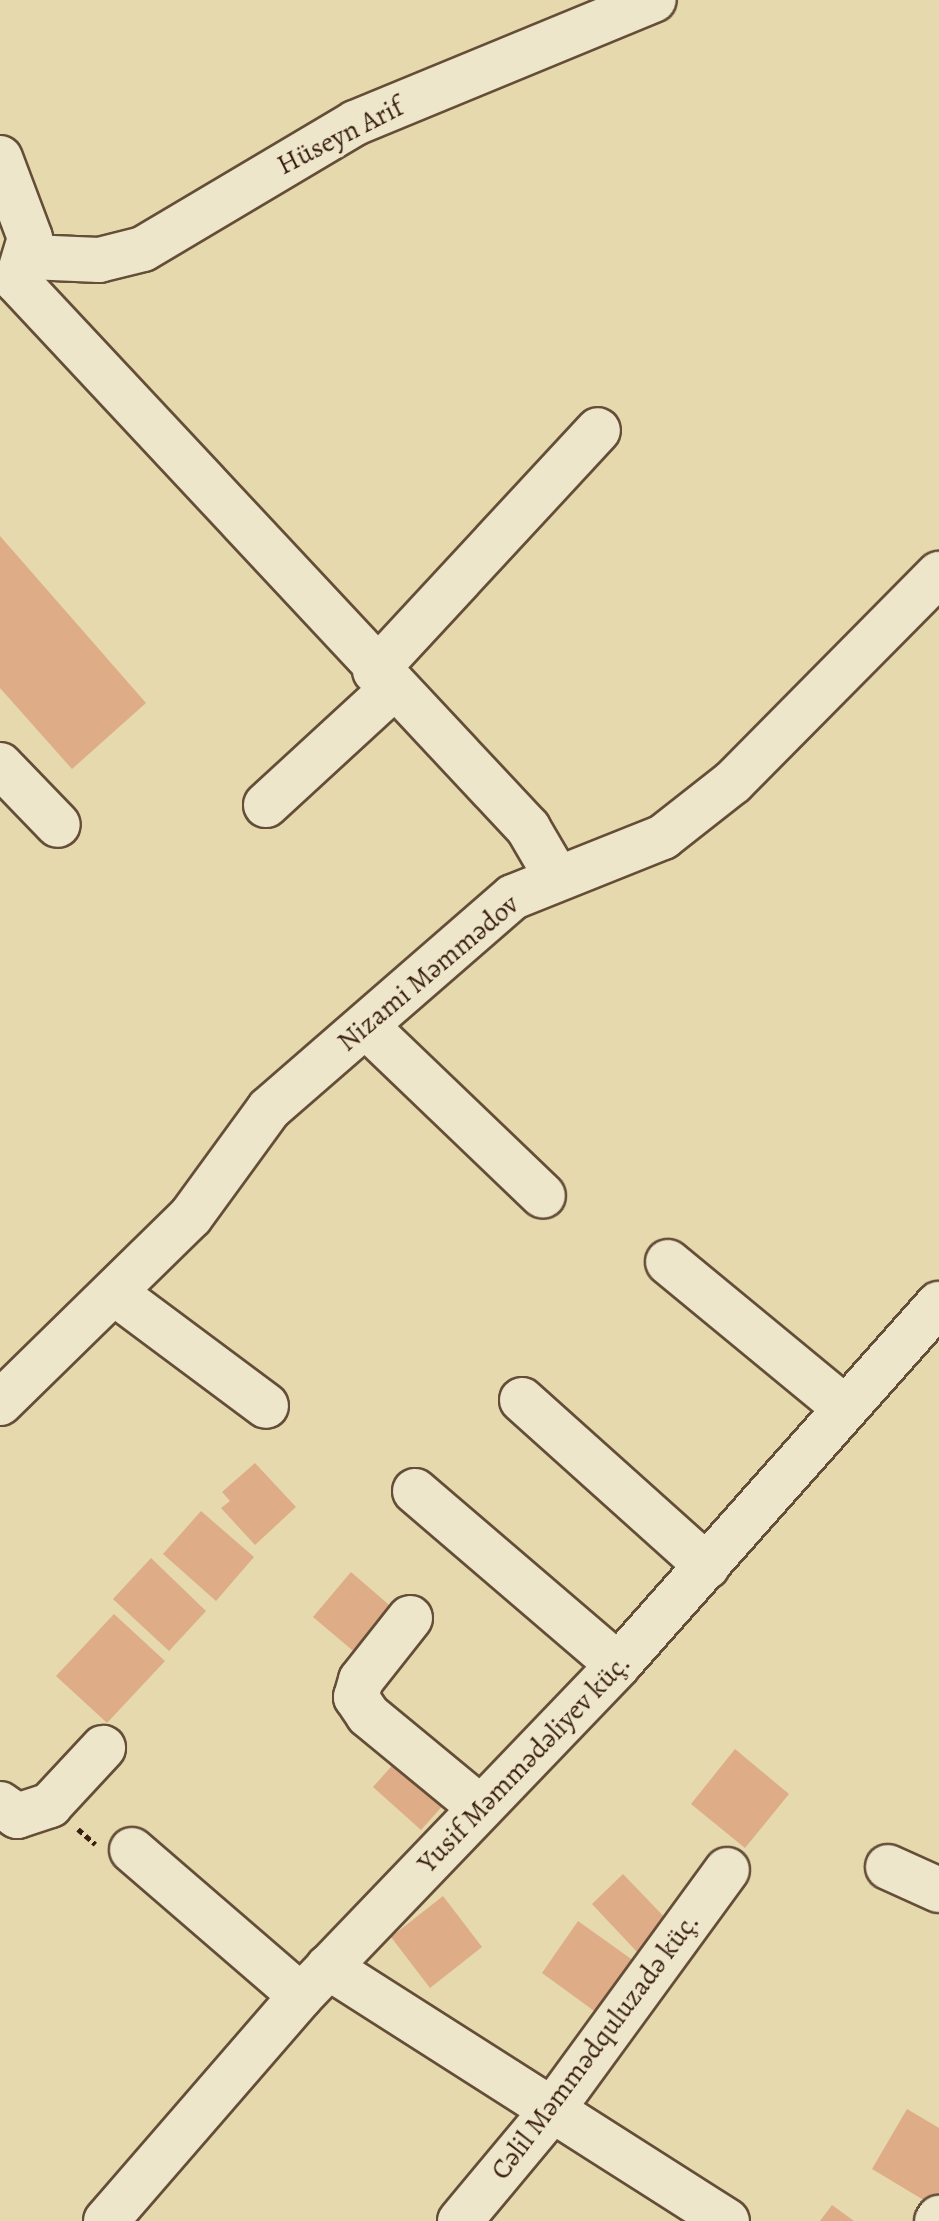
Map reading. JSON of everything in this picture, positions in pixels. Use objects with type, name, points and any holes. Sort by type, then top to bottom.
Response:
[{"type":"street","name":"Hüseyn Arif","points":[[16,277],[143,249],[355,123],[654,0]]},
{"type":"street","points":[[0,158],[23,211],[16,277],[384,680],[528,828],[556,876]]},
{"type":"street","points":[[266,805],[384,680],[598,430]]},
{"type":"street","name":"Nizami Məmmədov","points":[[0,1403],[116,1294],[191,1216],[269,1109],[513,897],[556,876],[663,837],[733,782],[938,575]]},
{"type":"street","points":[[0,765],[58,825]]},
{"type":"street","points":[[366,1026],[543,1196]]},
{"type":"street","points":[[668,1262],[845,1408]]},
{"type":"street","points":[[116,1294],[266,1406]]},
{"type":"street","name":"Yusif Məmmədəliyev küç.","points":[[106,2221],[314,1982],[618,1665],[845,1408],[931,1330]]},
{"type":"street","points":[[522,1400],[707,1566]]},
{"type":"street","points":[[415,1491],[618,1665]]},
{"type":"street","points":[[410,1618],[361,1680],[356,1697],[368,1715],[481,1808]]},
{"type":"street","points":[[0,1804],[17,1816],[50,1805],[103,1748]]},
{"type":"street","points":[[132,1850],[314,1982],[549,2114],[727,2221]]},
{"type":"street","points":[[888,1867],[939,1890]]},
{"type":"street","name":"Cəlil Məmmədquluzadə küç.","points":[[460,2221],[549,2114],[727,1870]]},
{"type":"path","points":[[50,1805],[111,1858],[132,1850]]},
{"type":"building","points":[[0,536],[146,703],[72,769],[0,688]]},
{"type":"building","points":[[255,1463],[296,1507],[255,1545],[221,1508],[230,1501],[222,1492]]},
{"type":"building","points":[[201,1511],[254,1557],[216,1601],[163,1554]]},
{"type":"building","points":[[151,1558],[206,1611],[169,1651],[113,1599]]},
{"type":"building","points":[[351,1572],[395,1610],[358,1655],[313,1617]]},
{"type":"building","points":[[114,1614],[165,1661],[107,1723],[56,1676]]},
{"type":"building","points":[[735,1749],[789,1794],[745,1848],[691,1804]]},
{"type":"building","points":[[406,1750],[454,1793],[421,1830],[373,1787]]},
{"type":"building","points":[[623,1874],[670,1923],[638,1953],[592,1904]]},
{"type":"building","points":[[443,1896],[482,1947],[430,1988],[391,1937]]},
{"type":"building","points":[[578,1921],[634,1961],[597,2013],[542,1973]]},
{"type":"building","points":[[907,2109],[939,2128],[939,2193],[932,2205],[872,2169]]},
{"type":"building","points":[[832,2205],[854,2221],[820,2221]]}]
